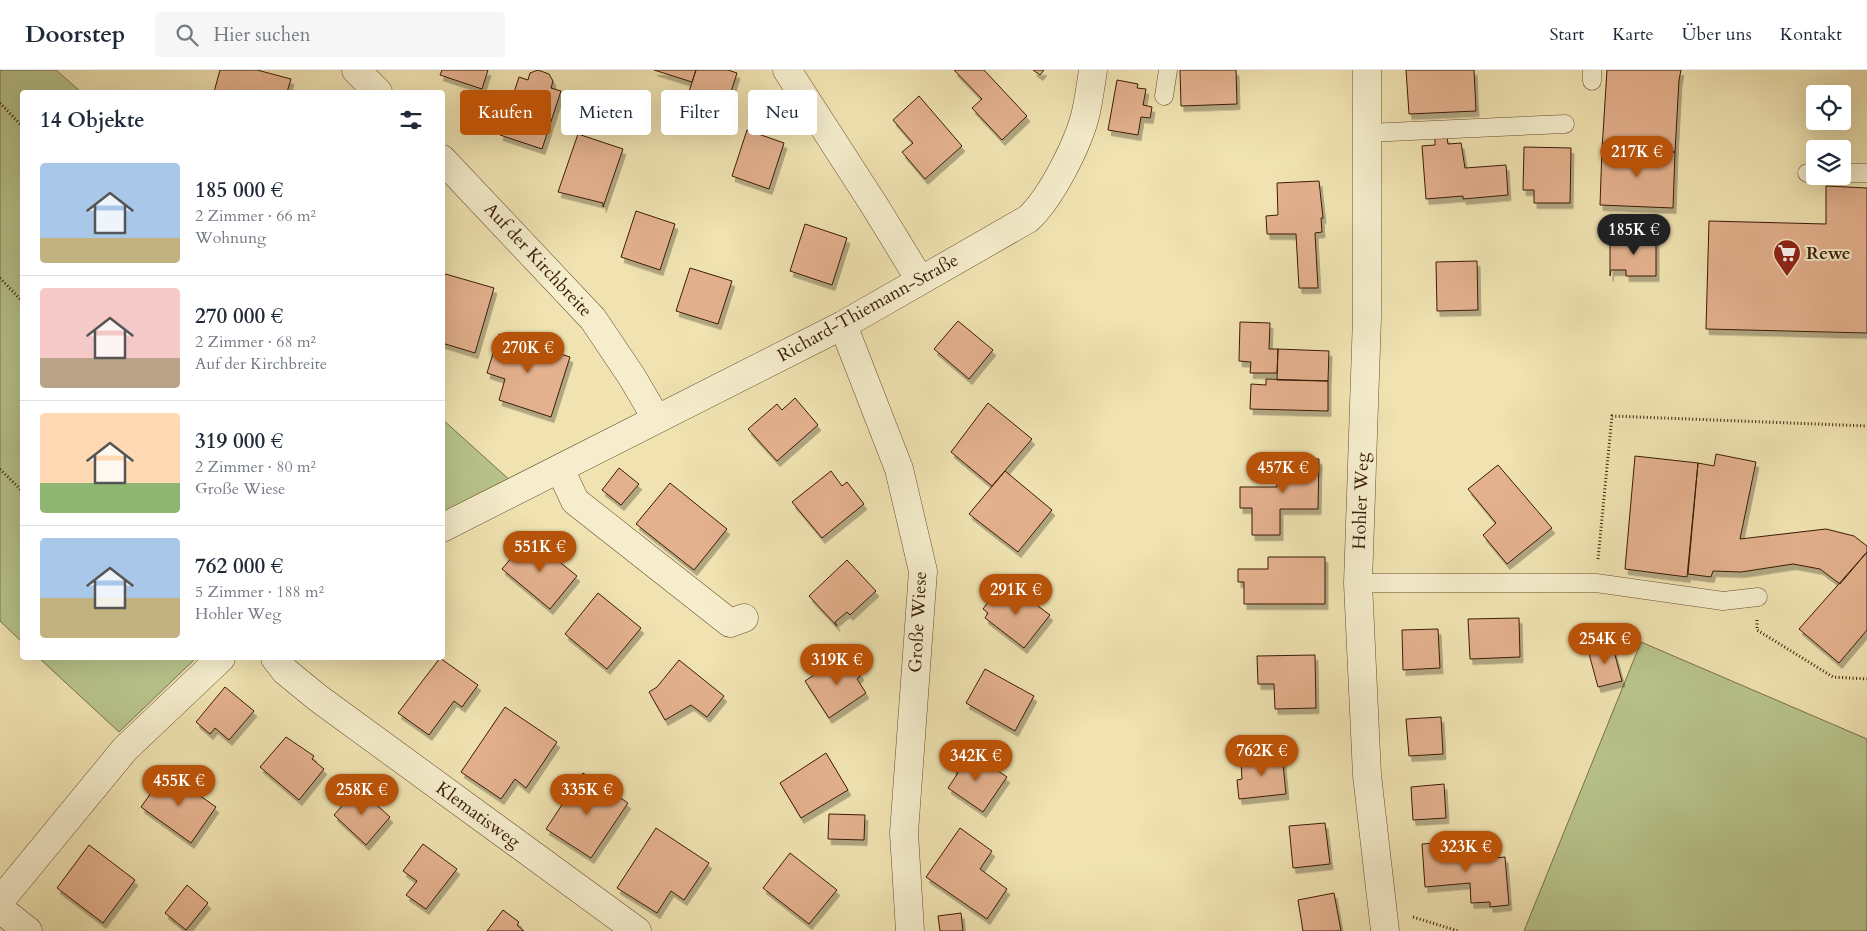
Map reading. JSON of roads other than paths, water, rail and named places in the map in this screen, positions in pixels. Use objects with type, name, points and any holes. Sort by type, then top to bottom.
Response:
[{"type":"street","points":[[356,70],[376,90]]},
{"type":"street","points":[[786,70],[920,280]]},
{"type":"street","name":"Richard-Thiemann-Straße","points":[[445,526],[843,325],[1028,219],[1040,208],[1079,135],[1086,113],[1093,70]]},
{"type":"street","name":"Hohler Weg","points":[[1367,70],[1367,318],[1358,583],[1367,775],[1384,925]]},
{"type":"street","name":"Auf der Kirchbreite","points":[[445,162],[594,319],[656,418]]},
{"type":"street","name":"Große Wiese","points":[[843,325],[899,469],[923,571],[904,833],[910,931]]},
{"type":"street","points":[[560,469],[575,501],[730,623],[744,618]]},
{"type":"street","points":[[0,902],[125,749],[219,660]]},
{"type":"street","name":"Klematisweg","points":[[276,660],[285,671],[318,698],[637,931]]},
{"type":"street","points":[[0,910],[28,931]]},
{"type":"lane","points":[[1164,96],[1168,70]]},
{"type":"lane","points":[[1367,133],[1565,124]]},
{"type":"lane","points":[[1851,173],[1867,173]]},
{"type":"lane","points":[[1358,583],[1596,583],[1723,601],[1758,597]]},
{"type":"place","name":"Rewe","points":[[1787,277]]}]
